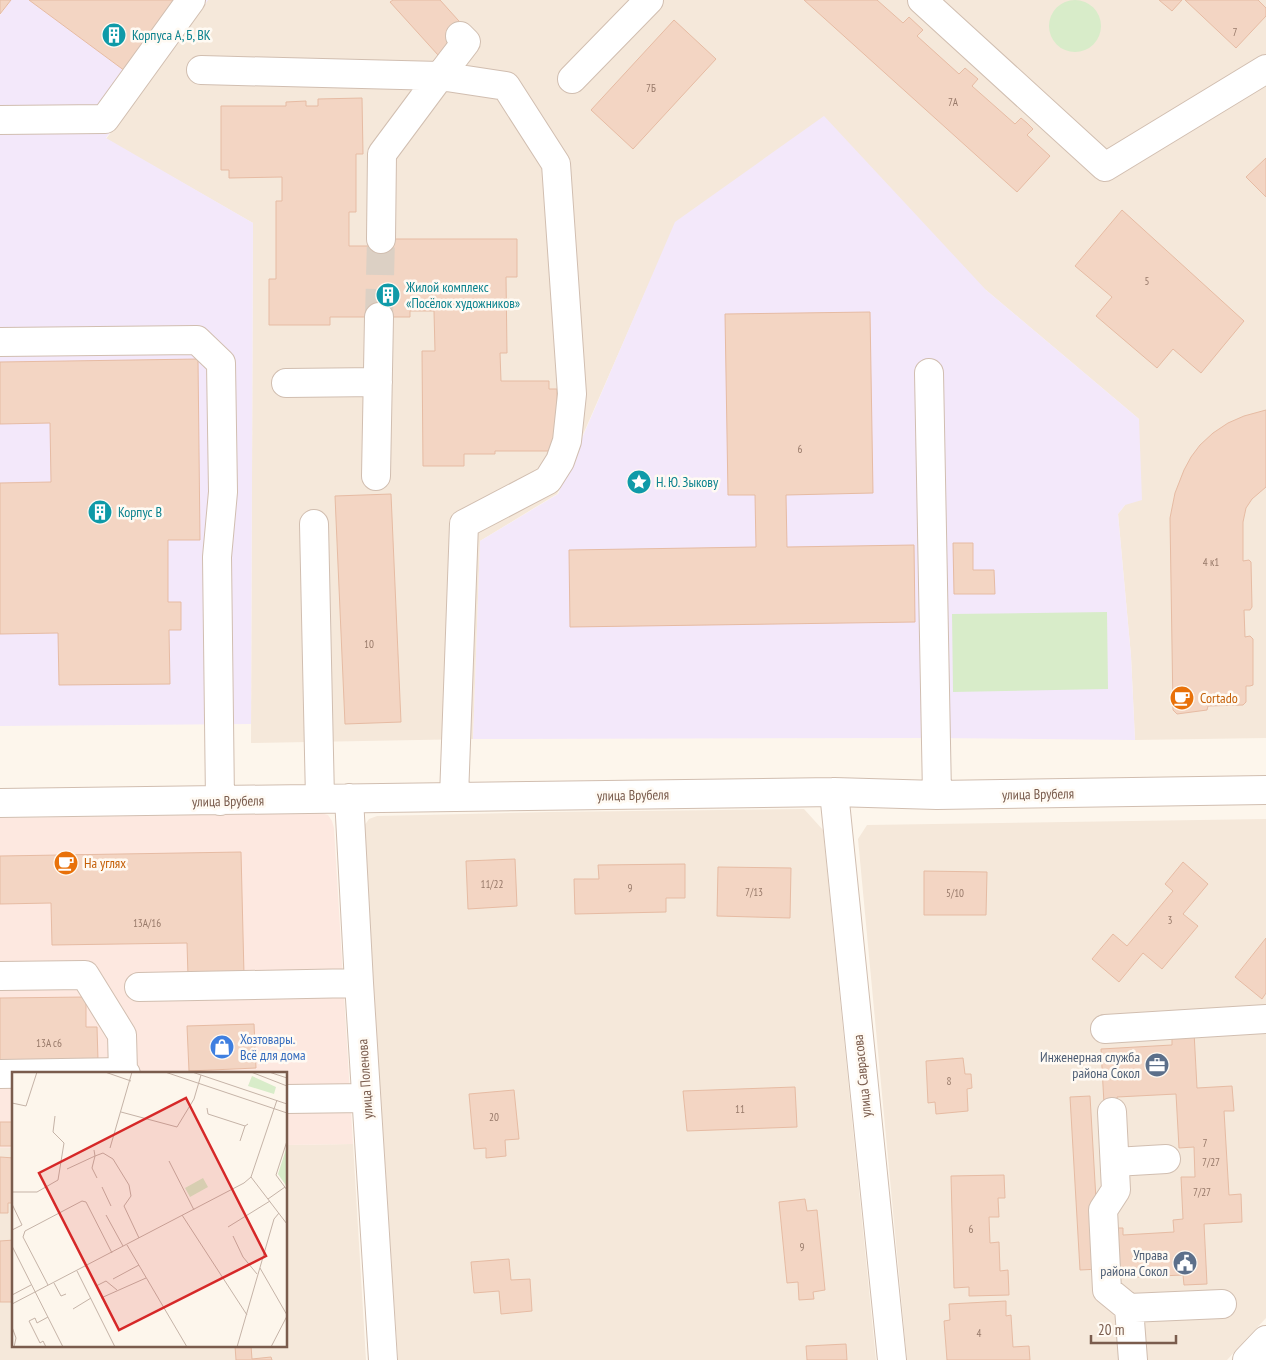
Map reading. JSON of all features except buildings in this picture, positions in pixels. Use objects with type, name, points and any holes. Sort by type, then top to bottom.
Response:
[{"type":"street","points":[[0,120],[104,119],[191,0]]},
{"type":"street","points":[[572,79],[649,0]]},
{"type":"street","points":[[922,0],[1105,167],[1266,69]]},
{"type":"street","points":[[381,239],[382,154],[466,42],[460,36]]},
{"type":"street","points":[[201,70],[440,76],[506,86],[556,164],[572,394],[567,441],[560,461],[548,480],[464,524],[454,797]]},
{"type":"street","points":[[376,476],[379,317]]},
{"type":"street","points":[[0,342],[197,340],[221,363],[222,492],[217,557],[220,801]]},
{"type":"street","points":[[929,373],[937,795]]},
{"type":"street","points":[[286,383],[378,382]]},
{"type":"street","points":[[314,524],[320,799]]},
{"type":"street","name":"улица Врубеля","points":[[0,803],[834,792],[937,795],[1266,790]]},
{"type":"street","name":"улица Саврасова","points":[[834,792],[892,1360]]},
{"type":"street","name":"улица Поленова","points":[[349,798],[383,1360]]},
{"type":"street","points":[[0,976],[85,975],[122,1035],[124,1072]]},
{"type":"street","points":[[139,987],[359,983]]},
{"type":"street","points":[[1105,1029],[1266,1019]]},
{"type":"street","points":[[288,1099],[366,1098]]},
{"type":"street","points":[[1112,1112],[1116,1190],[1103,1210],[1107,1290],[1129,1308],[1222,1304]]},
{"type":"street","points":[[1115,1162],[1166,1159]]},
{"type":"street","points":[[1129,1308],[1133,1360]]},
{"type":"street","points":[[1247,1360],[1266,1340]]},
{"type":"shaded area","points":[[11,0],[29,0],[125,71],[177,0],[208,0],[106,138],[253,223],[251,724],[0,726],[0,15]]},
{"type":"shaded area","points":[[208,0],[1266,0],[1266,738],[1135,740],[1131,656],[1118,514],[1125,505],[1139,419],[986,290],[676,222],[557,494],[480,541],[473,739],[251,743],[253,223],[106,139]]},
{"type":"shaded area","points":[[824,116],[986,290],[1139,419],[1142,500],[1125,505],[1118,514],[1131,656],[1135,740],[935,738],[473,739],[480,541],[558,494],[675,222]]},
{"type":"shaded area","points":[[804,809],[823,830],[876,1360],[398,1360],[363,833],[364,826],[369,819],[377,816],[549,812]]},
{"type":"shaded area","points":[[321,813],[328,815],[334,828],[353,1144],[288,1145],[288,1072],[12,1072],[12,1148],[0,1148],[0,818]]},
{"type":"shaded area","points":[[1266,819],[1266,1318],[1227,1360],[907,1360],[858,839],[867,825]]},
{"type":"shaded area","points":[[353,1144],[366,1360],[0,1360],[0,1148],[12,1148],[12,1348],[288,1348],[288,1145]]},
{"type":"green space","points":[[1075,0],[1089,4],[1097,12],[1101,26],[1097,40],[1089,48],[1075,52],[1061,48],[1053,40],[1049,26],[1053,12],[1061,4]]},
{"type":"green space","points":[[1107,612],[1108,689],[953,692],[952,614]]},
{"type":"tunnel","points":[[379,317],[381,239]]},
{"type":"place","name":"Корпуса А, Б, ВК","points":[[114,35]]},
{"type":"place","name":"Жилой комплекс «Посёлок художников»","points":[[388,295]]},
{"type":"place","name":"Н. Ю. Зыкову","points":[[639,482]]},
{"type":"place","name":"Корпус В","points":[[100,512]]},
{"type":"place","name":"Cortado","points":[[1182,698]]},
{"type":"place","name":"На углях","points":[[66,863]]},
{"type":"place","name":"Хозтовары. Всё для дома","points":[[222,1047]]},
{"type":"place","name":"Инженерная служба района Сокол","points":[[1157,1065]]},
{"type":"place","name":"Управа района Сокол","points":[[1185,1263]]}]
